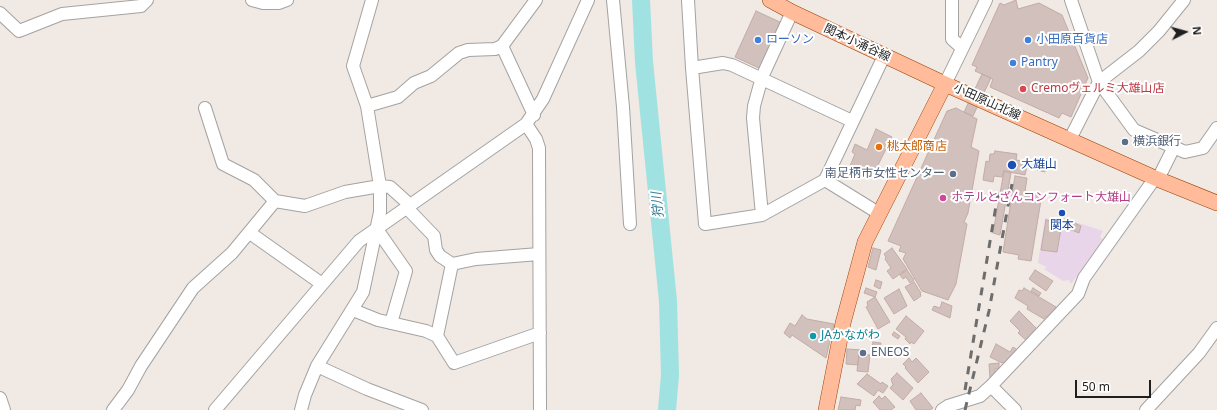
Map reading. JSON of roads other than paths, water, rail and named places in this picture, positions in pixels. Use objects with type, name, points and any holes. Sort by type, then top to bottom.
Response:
[{"type":"main road","name":"関本小涌谷線","points":[[770,0],[792,12],[945,84]]},
{"type":"main road","name":"小田原山北線","points":[[826,410],[847,308],[865,242],[945,84],[1156,178],[1217,203]]},
{"type":"street","points":[[0,13],[19,31],[62,14],[141,6],[147,0]]},
{"type":"street","points":[[252,0],[263,3],[279,3],[287,0]]},
{"type":"street","points":[[301,410],[305,395],[317,366],[363,292],[380,212],[380,186],[367,106],[354,66],[372,0]]},
{"type":"street","points":[[367,106],[398,97],[414,83],[431,76],[459,53],[468,50],[495,49],[502,46],[536,0]]},
{"type":"street","points":[[216,410],[359,242],[376,228],[526,124],[534,115],[544,99],[588,0]]},
{"type":"street","points":[[614,0],[623,107],[630,224]]},
{"type":"street","points":[[688,0],[705,224],[762,215],[825,180],[884,56]]},
{"type":"street","points":[[952,0],[952,39],[962,48]]},
{"type":"street","points":[[945,84],[986,0]]},
{"type":"street","points":[[1071,0],[1099,82],[1134,130],[1185,152],[1203,148],[1217,128]]},
{"type":"street","points":[[1070,139],[1099,82],[1139,51],[1159,31],[1184,0]]},
{"type":"street","points":[[762,215],[753,118],[754,106],[762,78],[792,12]]},
{"type":"street","points":[[502,46],[534,115]]},
{"type":"street","points":[[692,68],[723,63],[732,64],[852,121]]},
{"type":"street","points":[[205,108],[223,164],[254,180],[275,201],[305,206],[345,192],[380,186],[390,187],[434,236],[436,250],[440,256],[452,264],[476,259],[539,254]]},
{"type":"street","points":[[526,124],[536,139],[539,148],[540,410]]},
{"type":"street","points":[[942,410],[948,406],[980,396],[1078,294],[1084,278],[1156,178],[1174,147]]},
{"type":"street","points":[[825,180],[880,214]]},
{"type":"street","points":[[113,410],[128,390],[141,366],[193,288],[232,253],[275,201]]},
{"type":"street","points":[[376,228],[406,271],[391,323]]},
{"type":"street","points":[[250,232],[322,284]]},
{"type":"street","points":[[437,336],[452,264]]},
{"type":"street","points":[[353,310],[378,320],[426,331],[437,336],[454,363],[540,333]]},
{"type":"street","points":[[1146,410],[1199,353],[1217,328]]},
{"type":"street","points":[[317,366],[367,389],[422,410]]},
{"type":"street","points":[[991,386],[1015,410]]},
{"type":"street","points":[[0,398],[4,410]]},
{"type":"waterway","name":"狩川","points":[[641,0],[644,62],[668,301],[670,375],[667,410]]},
{"type":"railway","points":[[965,410],[989,311],[1012,184]]},
{"type":"railway","points":[[965,390],[999,188]]},
{"type":"place","name":"ローソン","points":[[758,40]]},
{"type":"place","name":"小田原百貨店","points":[[1028,40]]},
{"type":"place","name":"Pantry","points":[[1013,63]]},
{"type":"place","name":"Cremoヴェルミ大雄山店","points":[[1023,89]]},
{"type":"place","name":"横浜銀行","points":[[1125,142]]},
{"type":"place","name":"桃太郎商店","points":[[879,147]]},
{"type":"place","name":"大雄山","points":[[1012,165]]},
{"type":"place","name":"南足柄市女性センター","points":[[953,174]]},
{"type":"place","name":"ホテルとざんコンフォート大雄山","points":[[943,198]]},
{"type":"place","name":"関本","points":[[1062,213]]},
{"type":"place","name":"JAかながわ","points":[[813,336]]},
{"type":"place","name":"ENEOS","points":[[863,353]]}]
